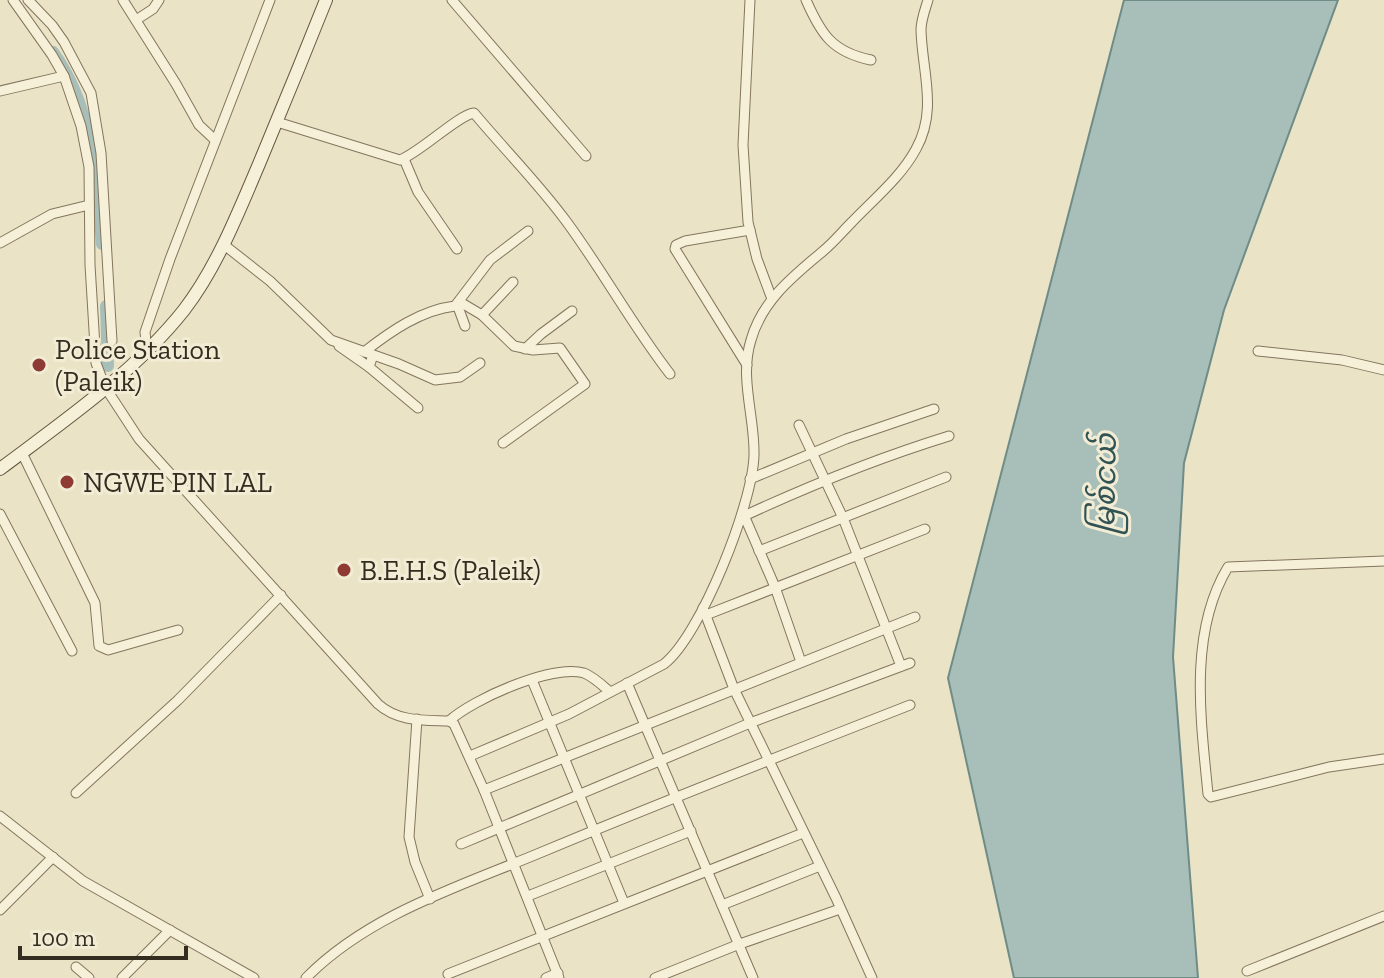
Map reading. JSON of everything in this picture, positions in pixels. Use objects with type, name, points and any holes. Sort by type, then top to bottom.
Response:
[{"type":"street","points":[[13,0],[52,49],[81,126],[89,167],[96,363],[105,387],[139,439],[387,713],[399,718],[449,721],[454,724],[500,827],[558,976],[546,978]]},
{"type":"street","points":[[28,0],[57,32],[91,93],[101,153],[112,341]]},
{"type":"street","points":[[123,0],[199,125],[215,140]]},
{"type":"street","points":[[136,20],[153,9],[159,0]]},
{"type":"street","points":[[147,351],[145,332],[270,0]]},
{"type":"street","points":[[0,469],[147,351],[185,308],[223,244],[326,0]]},
{"type":"street","points":[[452,0],[586,156]]},
{"type":"street","points":[[750,0],[743,145],[750,230],[772,299]]},
{"type":"street","points":[[806,0],[818,27],[827,38],[844,51],[871,60]]},
{"type":"street","points":[[470,756],[550,722],[673,657],[704,611],[744,515],[754,457],[747,388],[751,338],[762,312],[772,299],[890,184],[917,148],[927,119],[928,87],[921,29],[928,0]]},
{"type":"street","points":[[52,49],[57,32]]},
{"type":"street","points":[[0,91],[64,76]]},
{"type":"street","points":[[277,122],[400,160],[464,116],[474,113],[564,218],[631,322],[670,374]]},
{"type":"street","points":[[404,159],[418,192],[457,249]]},
{"type":"street","points":[[0,243],[52,214],[89,205]]},
{"type":"street","points":[[747,365],[675,249],[676,245],[685,241],[750,230]]},
{"type":"street","points":[[369,353],[411,321],[459,303],[490,260],[528,231]]},
{"type":"street","points":[[223,244],[270,281],[326,337],[336,342],[435,380],[460,377],[480,363]]},
{"type":"street","points":[[482,315],[513,282]]},
{"type":"street","points":[[459,303],[482,315],[509,342],[525,349],[536,345],[572,311]]},
{"type":"street","points":[[459,303],[465,326]]},
{"type":"street","points":[[336,342],[418,408]]},
{"type":"street","points":[[503,443],[584,386],[560,348],[536,345]]},
{"type":"street","points":[[1258,351],[1342,360],[1384,370]]},
{"type":"street","points":[[369,353],[369,367]]},
{"type":"street","points":[[750,479],[869,430],[934,409]]},
{"type":"street","points":[[461,844],[660,759],[906,665],[799,425]]},
{"type":"street","points":[[744,515],[824,479],[949,436]]},
{"type":"street","points":[[22,453],[95,603],[99,646],[108,650],[178,630]]},
{"type":"street","points":[[759,551],[946,477]]},
{"type":"street","points":[[0,514],[72,651]]},
{"type":"street","points":[[744,515],[775,587],[801,662]]},
{"type":"street","points":[[704,611],[925,529]]},
{"type":"street","points":[[1384,561],[1230,565],[1208,612],[1202,697],[1203,741],[1208,794],[1211,797],[1329,767],[1384,759]]},
{"type":"street","points":[[76,793],[178,700],[281,595]]},
{"type":"street","points":[[704,611],[734,689],[872,978]]},
{"type":"street","points":[[484,790],[915,617]]},
{"type":"street","points":[[449,721],[474,704],[545,675],[582,672],[592,676],[610,692]]},
{"type":"street","points":[[532,680],[624,903]]},
{"type":"street","points":[[627,683],[753,978]]},
{"type":"street","points":[[306,978],[348,942],[430,899],[595,829],[910,705]]},
{"type":"street","points":[[417,719],[409,837],[430,899]]},
{"type":"street","points":[[0,816],[83,881],[254,978]]},
{"type":"street","points":[[528,896],[691,831]]},
{"type":"street","points":[[448,974],[463,973],[543,935],[803,833]]},
{"type":"street","points":[[0,910],[53,857]]},
{"type":"street","points":[[722,905],[820,866]]},
{"type":"street","points":[[655,978],[840,909]]},
{"type":"street","points":[[1247,971],[1384,916]]},
{"type":"street","points":[[122,978],[170,930]]},
{"type":"street","points":[[76,967],[89,978]]},
{"type":"water","name":"မြစ်ငယ်","points":[[1124,0],[1338,0],[1224,310],[1184,463],[1173,657],[1198,978],[1014,978],[948,678]]},
{"type":"waterway","points":[[53,52],[77,96],[85,120],[95,169],[102,244]]},
{"type":"waterway","points":[[106,306],[108,366]]},
{"type":"place","name":"Police Station (Paleik)","points":[[39,365]]},
{"type":"place","name":"NGWE PIN LAL","points":[[67,482]]},
{"type":"place","name":"B.E.H.S (Paleik)","points":[[344,570]]}]
